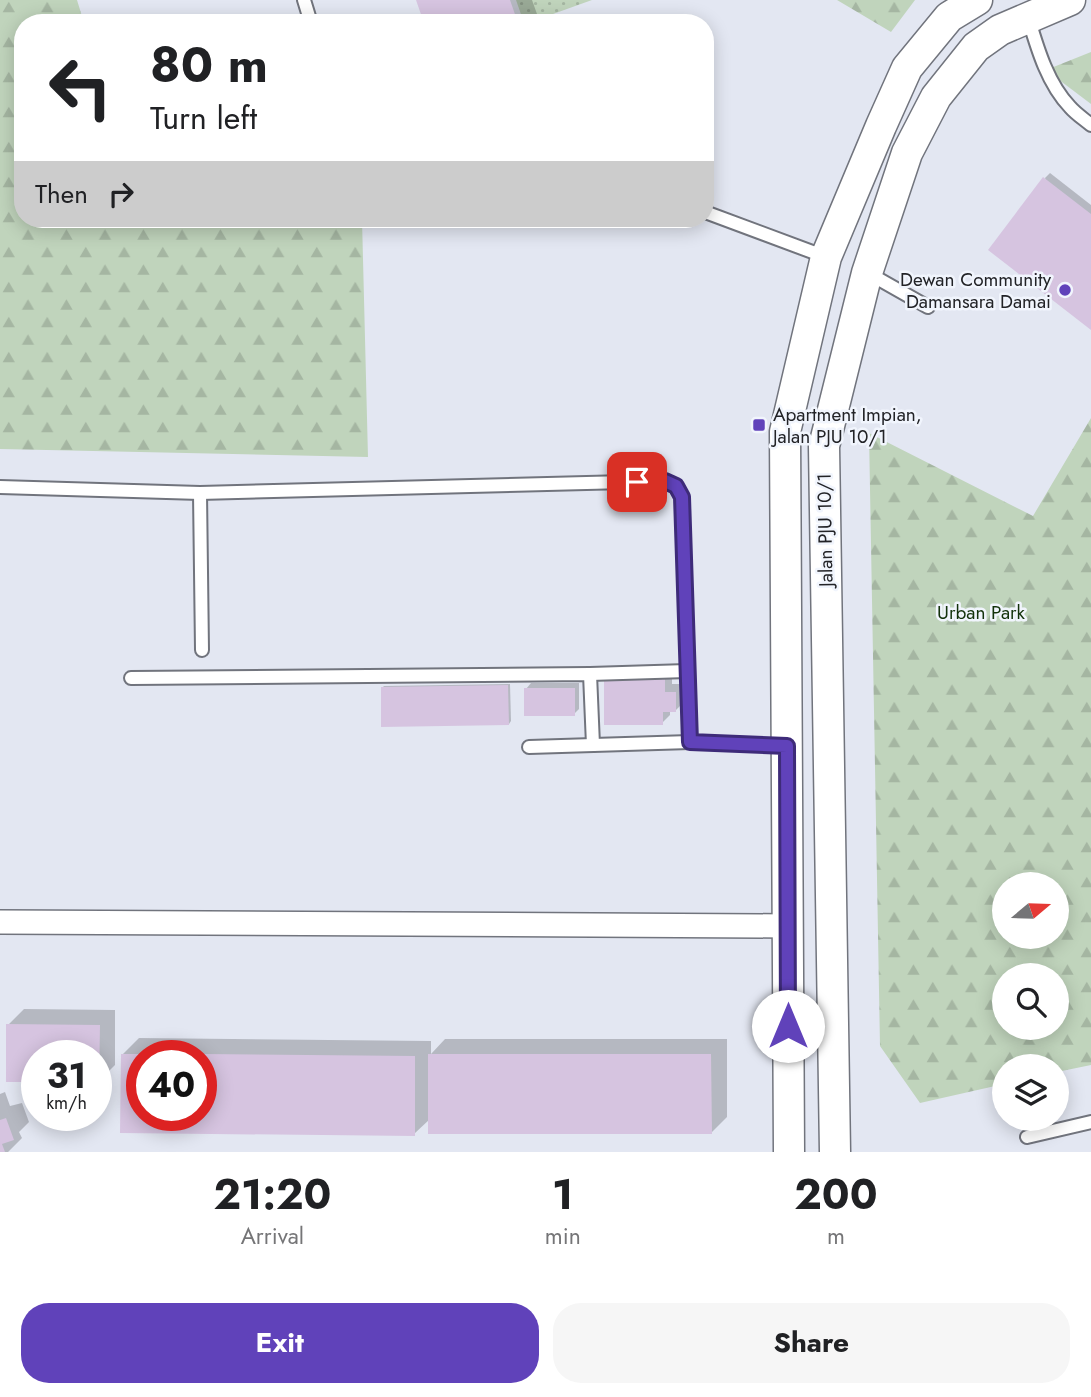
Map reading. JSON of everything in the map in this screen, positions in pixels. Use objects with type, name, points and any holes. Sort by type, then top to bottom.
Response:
[{"type":"street","name":"Jalan PJU 10/1","points":[[789,1152],[785,432],[832,238],[907,68],[948,17],[977,0]]},
{"type":"street","name":"Jalan PJU 10/1","points":[[835,1152],[824,446],[867,273],[907,153],[936,97],[976,47],[1027,16],[1070,0]]},
{"type":"street","points":[[787,641],[829,752]]},
{"type":"street","points":[[0,922],[788,926]]},
{"type":"lane","points":[[1027,16],[1040,56],[1058,91],[1070,108],[1091,125]]},
{"type":"lane","points":[[714,215],[826,257]]},
{"type":"lane","points":[[867,273],[928,307]]},
{"type":"lane","points":[[0,488],[200,493],[665,481],[676,486],[682,497],[690,742]]},
{"type":"lane","points":[[200,493],[202,650]]},
{"type":"lane","points":[[131,678],[687,671]]},
{"type":"lane","points":[[590,674],[593,745]]},
{"type":"lane","points":[[529,747],[690,742],[787,746]]},
{"type":"lane","points":[[1027,1137],[1091,1122]]},
{"type":"green space","points":[[0,0],[77,0],[81,14],[14,14],[14,228],[362,228],[368,457],[0,449]]},
{"type":"green space","points":[[516,0],[592,0],[553,14],[521,14]]},
{"type":"green space","points":[[837,0],[915,0],[891,32]]},
{"type":"green space","points":[[1091,52],[1091,104],[1046,70]]},
{"type":"green space","name":"Urban Park","points":[[1091,418],[1091,1065],[1069,1070],[1069,1054],[992,1054],[992,1087],[920,1103],[880,1046],[869,433],[1033,516]]},
{"type":"building","points":[[416,0],[510,0],[515,14],[421,14]]},
{"type":"building","name":"Dewan Community Damansara Damai","points":[[1043,177],[1091,214],[1091,330],[988,250]]},
{"type":"building","points":[[665,678],[665,692],[676,692],[676,712],[663,712],[663,725],[604,725],[604,679]]},
{"type":"building","points":[[508,685],[509,725],[381,727],[381,687]]},
{"type":"building","points":[[524,688],[575,688],[575,716],[524,716]]},
{"type":"building","points":[[6,1024],[100,1025],[100,1040],[21,1040],[21,1082],[6,1082]]},
{"type":"building","points":[[121,1054],[126,1054],[126,1131],[217,1131],[217,1054],[415,1056],[415,1136],[120,1133]]},
{"type":"building","points":[[428,1054],[711,1054],[712,1134],[428,1134]]},
{"type":"building","points":[[6,1118],[14,1140],[2,1144],[5,1152],[0,1152],[0,1120]]},
{"type":"place","name":"Dewan Community Damansara Damai","points":[[1065,290]]},
{"type":"place","name":"Apartment Impian, Jalan PJU 10/1","points":[[759,425]]},
{"type":"route","points":[[637,482],[665,481],[676,486],[682,497],[690,742],[787,746],[788,1026]]}]
